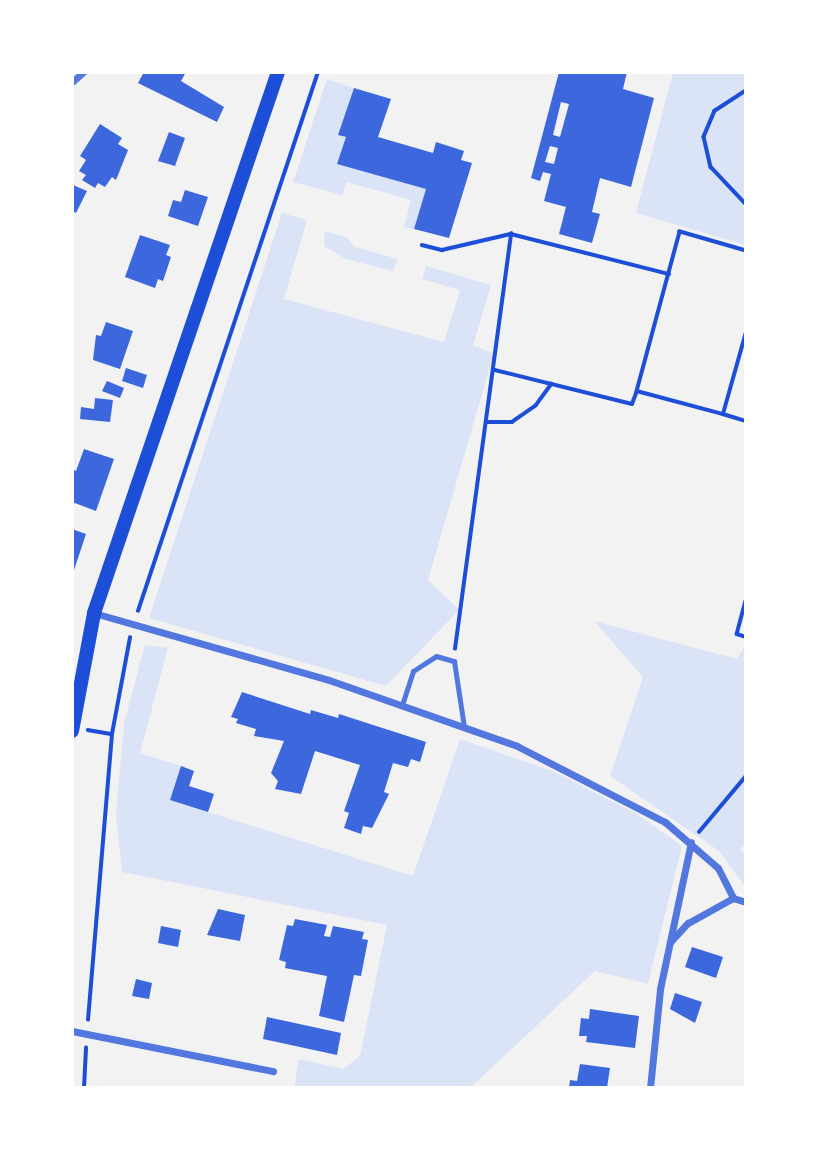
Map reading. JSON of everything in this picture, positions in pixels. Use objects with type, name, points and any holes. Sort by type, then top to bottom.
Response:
[{"type":"main road","points":[[72,731],[74,687],[94,613],[278,72]]},
{"type":"street","points":[[72,82],[83,72]]},
{"type":"street","points":[[94,613],[402,705],[464,727],[573,772],[665,822],[691,842],[719,868],[733,898]]},
{"type":"street","points":[[650,1088],[670,943],[691,842]]},
{"type":"street","points":[[670,943],[688,923],[733,898],[746,902]]},
{"type":"street","points":[[72,1031],[273,1071]]},
{"type":"lane","points":[[402,705],[413,671],[436,656],[454,661],[464,727]]},
{"type":"path","points":[[84,1088],[112,734],[134,624],[318,72]]},
{"type":"path","points":[[746,91],[715,111],[705,138],[711,167],[746,204]]},
{"type":"path","points":[[495,370],[632,404],[680,232],[746,251]]},
{"type":"path","points":[[422,245],[442,250],[511,234],[669,274]]},
{"type":"path","points":[[454,661],[495,370],[511,234]]},
{"type":"path","points":[[723,414],[746,332]]},
{"type":"path","points":[[487,422],[512,422],[536,405],[551,384]]},
{"type":"path","points":[[637,391],[746,421]]},
{"type":"path","points":[[746,601],[737,634],[746,637]]},
{"type":"path","points":[[691,842],[746,776]]},
{"type":"shaded area","points":[[673,72],[746,72],[746,245],[636,213]]},
{"type":"shaded area","points":[[327,79],[354,88],[339,134],[426,189],[414,229],[404,227],[411,200],[347,182],[342,195],[293,182]]},
{"type":"shaded area","points":[[282,213],[307,220],[284,299],[444,342],[460,290],[422,279],[426,266],[491,285],[473,346],[494,353],[428,580],[459,610],[386,686],[149,618]]},
{"type":"shaded area","points":[[325,231],[346,237],[355,247],[398,259],[393,271],[346,259],[324,246]]},
{"type":"shaded area","points":[[594,621],[737,659],[746,644],[746,843],[740,850],[746,855],[746,888],[719,851],[610,776],[643,677]]},
{"type":"shaded area","points":[[145,645],[168,648],[140,753],[181,766],[170,800],[413,876],[460,739],[553,771],[637,814],[682,846],[648,984],[595,971],[470,1088],[294,1088],[299,1059],[343,1069],[360,1056],[387,925],[122,872],[116,814],[124,723]]},
{"type":"building","points":[[144,72],[186,72],[181,81],[224,107],[217,122],[138,83]]},
{"type":"building","points":[[559,72],[627,72],[623,89],[654,98],[631,187],[600,178],[592,212],[600,214],[592,243],[559,234],[566,207],[544,201],[551,174],[543,172],[540,181],[531,178]],"holes":[[[561,102],[569,104],[560,137],[553,135]],[[550,146],[558,148],[554,164],[545,162]]]},
{"type":"building","points":[[354,88],[391,99],[378,137],[433,153],[436,142],[464,151],[461,160],[472,163],[449,238],[414,229],[426,189],[337,164],[346,137],[338,135]]},
{"type":"building","points":[[100,124],[122,138],[118,144],[128,150],[116,180],[112,177],[105,187],[98,183],[95,188],[82,180],[86,175],[79,171],[86,160],[80,156]]},
{"type":"building","points":[[169,132],[185,138],[175,166],[158,161]]},
{"type":"building","points":[[73,185],[87,191],[76,213],[72,211]]},
{"type":"building","points":[[185,190],[208,197],[198,226],[168,216],[173,200],[181,202]]},
{"type":"building","points":[[140,235],[170,245],[166,255],[171,257],[163,281],[158,279],[155,288],[125,277]]},
{"type":"building","points":[[106,322],[133,331],[120,369],[93,360],[96,335],[101,336]]},
{"type":"building","points":[[126,368],[147,375],[143,388],[122,381]]},
{"type":"building","points":[[107,381],[124,388],[120,398],[102,391]]},
{"type":"building","points":[[95,398],[113,400],[110,422],[80,419],[81,407],[94,409]]},
{"type":"building","points":[[84,449],[114,459],[96,511],[72,502],[72,469],[76,471]]},
{"type":"building","points":[[72,529],[86,534],[72,576]]},
{"type":"building","points":[[242,692],[310,714],[311,710],[338,718],[339,714],[426,742],[420,762],[411,759],[408,767],[393,763],[384,792],[389,794],[372,828],[363,826],[361,834],[344,828],[349,813],[344,811],[360,765],[315,751],[301,794],[275,789],[278,781],[271,773],[284,741],[254,736],[256,729],[236,723],[238,719],[231,717]]},
{"type":"building","points":[[181,766],[194,771],[189,786],[214,794],[208,812],[170,800]]},
{"type":"building","points":[[218,909],[245,915],[240,941],[207,935]]},
{"type":"building","points":[[295,919],[327,925],[324,936],[330,937],[333,926],[364,932],[362,939],[368,940],[361,976],[354,975],[344,1022],[319,1016],[327,976],[285,968],[286,962],[279,960],[287,925],[293,926]]},
{"type":"building","points":[[161,926],[181,930],[178,947],[158,943]]},
{"type":"building","points":[[692,947],[723,957],[716,978],[685,967]]},
{"type":"building","points":[[136,979],[152,983],[149,999],[132,996]]},
{"type":"building","points":[[675,993],[702,1002],[695,1023],[670,1009]]},
{"type":"building","points":[[590,1009],[639,1016],[635,1048],[586,1042],[587,1036],[579,1036],[581,1018],[589,1019]]},
{"type":"building","points":[[267,1017],[341,1033],[337,1055],[263,1039]]},
{"type":"building","points":[[580,1064],[610,1068],[607,1088],[569,1088],[570,1080],[577,1081]]}]
